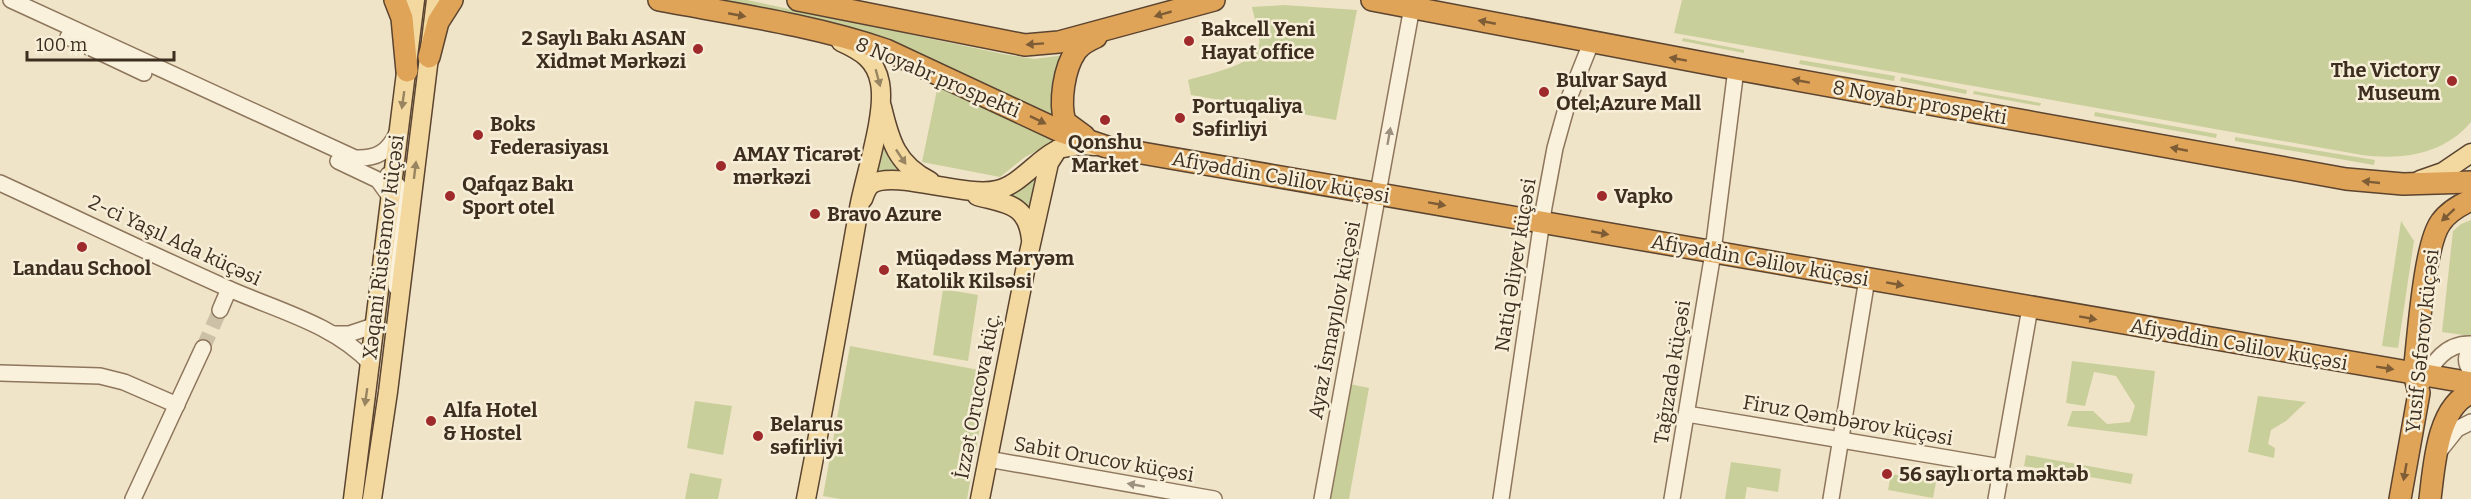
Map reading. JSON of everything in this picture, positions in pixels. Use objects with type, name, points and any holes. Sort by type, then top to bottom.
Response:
[{"type":"highway","points":[[395,0],[402,18],[407,71]]},
{"type":"highway","points":[[429,57],[438,22],[452,0]]},
{"type":"highway","name":"8 Noyabr prospekti","points":[[659,0],[818,31],[886,50],[1062,132],[1107,147]]},
{"type":"highway","name":"8 Noyabr prospekti","points":[[798,0],[1025,45],[1059,42],[1214,0]]},
{"type":"highway","name":"8 Noyabr prospekti","points":[[1372,0],[1736,69],[2346,179],[2403,184],[2471,182]]},
{"type":"highway","points":[[1107,147],[1068,125],[1062,113],[1062,104],[1075,52],[1083,45],[1113,29]]},
{"type":"highway","name":"Afiyəddin Cəlilov küçəsi","points":[[1107,147],[1867,279],[2420,380],[2471,383]]},
{"type":"highway","name":"Yusif Səfərov küçəsi","points":[[2400,499],[2420,380],[2433,238],[2440,222],[2471,200]]},
{"type":"highway","name":"Yusif Səfərov küçəsi","points":[[2430,499],[2443,429],[2450,413],[2461,398],[2471,393]]},
{"type":"main road","points":[[352,499],[376,325],[415,0]]},
{"type":"main road","name":"Xəqani Rüstəmov küçəsi","points":[[372,499],[436,0]]},
{"type":"main road","points":[[818,31],[857,50],[870,60],[878,75],[881,103],[895,148],[908,167],[930,181],[1014,206],[1026,216],[1031,242]]},
{"type":"main road","points":[[806,499],[831,373],[859,206],[881,103]]},
{"type":"main road","points":[[859,206],[868,188],[880,181],[904,181],[952,189],[998,190],[1058,149],[1081,145],[1107,147]]},
{"type":"main road","name":"İzzət Orucova küç.","points":[[980,499],[1031,242],[1049,163],[1058,149]]},
{"type":"main road","points":[[2403,184],[2428,178],[2471,153]]},
{"type":"street","points":[[11,0],[380,170],[392,189]]},
{"type":"street","points":[[0,6],[372,176],[383,185],[392,189],[399,187],[402,200],[394,266],[398,310]]},
{"type":"street","name":"Ayaz İsmayılov küçəsi","points":[[1322,499],[1412,7]]},
{"type":"street","name":"Natiq Əliyev küçəsi","points":[[1501,499],[1542,223],[1561,124],[1591,42]]},
{"type":"street","name":"Tağızadə küçəsi","points":[[1672,499],[1713,252],[1736,69]]},
{"type":"street","points":[[355,158],[382,154],[392,143],[399,127]]},
{"type":"street","name":"2-ci Yaşıl Ada küçəsi","points":[[0,183],[229,289],[334,334],[359,351],[371,364]]},
{"type":"street","points":[[1832,499],[1867,279]]},
{"type":"street","points":[[220,310],[229,289]]},
{"type":"street","points":[[1996,499],[2030,308]]},
{"type":"street","points":[[334,334],[349,334],[376,325]]},
{"type":"street","points":[[2420,380],[2445,351],[2453,346],[2471,346],[2466,361],[2471,371]]},
{"type":"street","points":[[133,499],[202,348]]},
{"type":"street","points":[[0,372],[100,376],[124,382],[177,405]]},
{"type":"street","name":"Firuz Qəmbərov küçəsi","points":[[1687,414],[2001,467]]},
{"type":"street","points":[[2436,457],[2457,429],[2471,422]]},
{"type":"street","name":"Sabit Orucov küçəsi","points":[[988,459],[1214,499]]},
{"type":"green space","points":[[723,0],[747,0],[1034,59],[1065,55],[1054,116],[923,56],[825,22]]},
{"type":"green space","points":[[1682,0],[2471,0],[2471,122],[2448,142],[2421,153],[2392,157],[2362,155],[1674,33]]},
{"type":"green space","points":[[1284,5],[1357,10],[1336,120],[1191,95],[1188,80],[1239,64],[1255,52],[1259,45],[1259,36],[1252,7]]},
{"type":"green space","points":[[1683,38],[1744,50],[1744,53],[1682,41]]},
{"type":"green space","points":[[1800,60],[1895,76],[1894,81],[1799,64]]},
{"type":"green space","points":[[1901,77],[1967,90],[1966,94],[1900,81]]},
{"type":"green space","points":[[938,85],[1012,118],[1056,141],[1025,157],[1000,177],[922,162]]},
{"type":"green space","points":[[1974,91],[2041,103],[2040,106],[1973,94]]},
{"type":"green space","points":[[2095,112],[2217,134],[2216,138],[2094,116]]},
{"type":"green space","points":[[880,135],[890,157],[907,173],[873,173]]},
{"type":"green space","points":[[2235,137],[2375,160],[2374,165],[2235,141]]},
{"type":"green space","points":[[1041,167],[1032,211],[1023,201],[1010,196]]},
{"type":"green space","points":[[2471,220],[2471,336],[2442,332],[2453,231],[2461,224]]},
{"type":"green space","points":[[2401,221],[2414,241],[2398,348],[2382,346]]},
{"type":"green space","points":[[943,289],[978,295],[968,361],[933,355]]},
{"type":"green space","points":[[850,346],[990,372],[967,499],[840,499],[823,496]]},
{"type":"green space","points":[[2072,361],[2155,371],[2147,436],[2067,426],[2072,411],[2093,411],[2107,424],[2130,422],[2135,406],[2116,376],[2094,372],[2085,406],[2066,403]]},
{"type":"green space","points":[[1350,384],[1369,388],[1349,499],[1328,499]]},
{"type":"green space","points":[[2258,396],[2306,402],[2286,421],[2271,430],[2268,444],[2275,448],[2274,458],[2248,452]]},
{"type":"green space","points":[[695,401],[732,406],[723,455],[687,448]]},
{"type":"green space","points":[[2026,455],[2133,474],[2131,484],[2024,466]]},
{"type":"green space","points":[[1731,462],[1781,469],[1778,492],[1747,487],[1745,499],[1725,499]]},
{"type":"green space","points":[[690,473],[722,479],[718,499],[685,499]]},
{"type":"green space","points":[[1891,474],[1936,482],[1933,498],[1888,490]]},
{"type":"tunnel","points":[[203,348],[220,310]]},
{"type":"place","name":"Bakcell Yeni Hayat office","points":[[1189,41]]},
{"type":"place","name":"2 Saylı Bakı ASAN Xidmət Mərkəzi","points":[[698,49]]},
{"type":"place","name":"The Victory Museum","points":[[2452,81]]},
{"type":"place","name":"Bulvar Sayd Otel;Azure Mall","points":[[1544,92]]},
{"type":"place","name":"Portuqaliya Səfirliyi","points":[[1180,118]]},
{"type":"place","name":"Qonshu Market","points":[[1105,120]]},
{"type":"place","name":"Boks Federasiyası","points":[[478,135]]},
{"type":"place","name":"AMAY Ticarət mərkəzi","points":[[721,166]]},
{"type":"place","name":"Qafqaz Bakı Sport otel","points":[[450,196]]},
{"type":"place","name":"Vapko","points":[[1602,196]]},
{"type":"place","name":"Bravo Azure","points":[[815,214]]},
{"type":"place","name":"Landau School","points":[[82,247]]},
{"type":"place","name":"Müqədəss Məryəm Katolik Kilsəsi","points":[[884,270]]},
{"type":"place","name":"Alfa Hotel & Hostel","points":[[431,421]]},
{"type":"place","name":"Belarus səfirliyi","points":[[758,436]]},
{"type":"place","name":"56 saylı orta məktəb","points":[[1887,474]]}]
